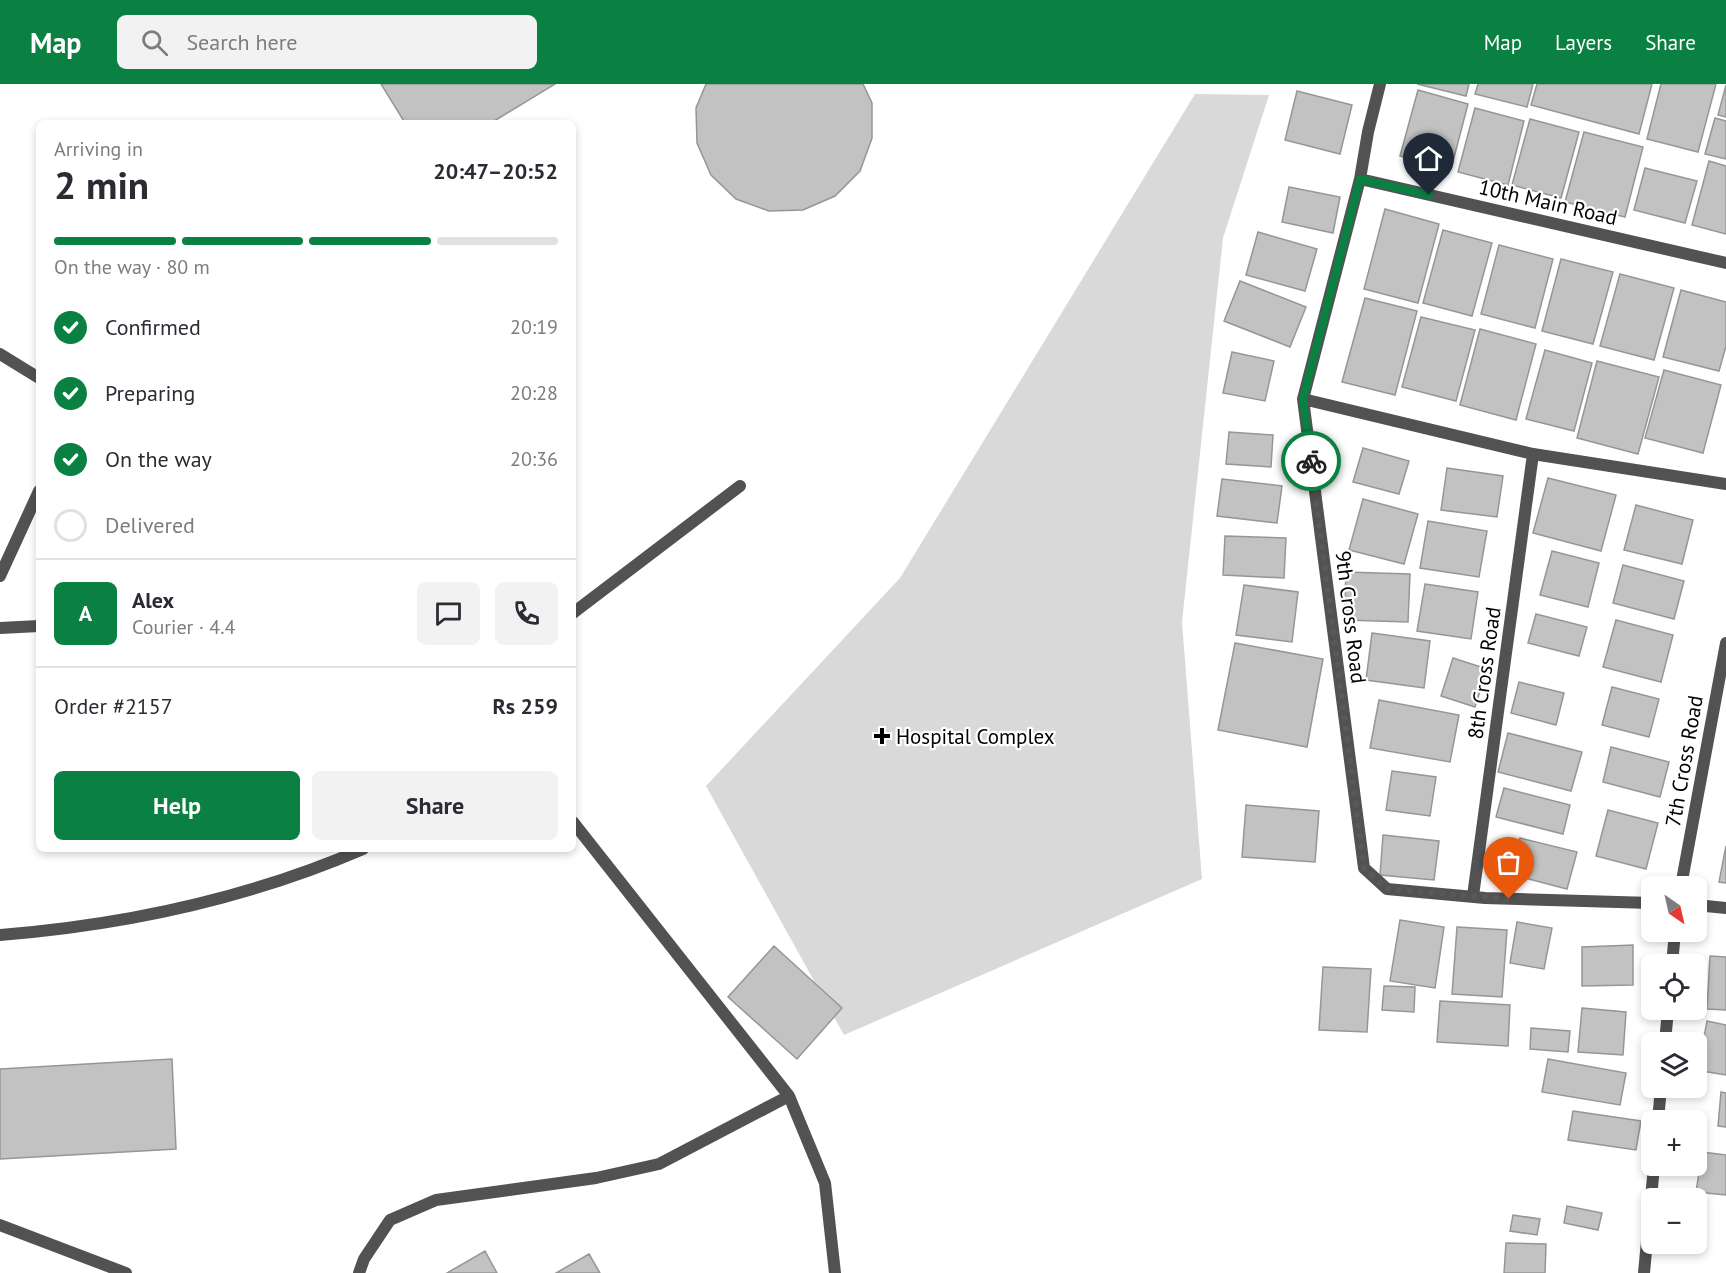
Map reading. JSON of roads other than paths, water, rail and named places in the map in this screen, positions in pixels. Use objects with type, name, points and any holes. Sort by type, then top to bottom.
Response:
[{"type":"street","name":"9th Cross Road","points":[[1380,84],[1368,132],[1360,179],[1303,399],[1364,868],[1387,889],[1473,896],[1641,903]]},
{"type":"street","name":"10th Main Road","points":[[1360,179],[1726,263]]},
{"type":"street","points":[[0,354],[36,376]]},
{"type":"street","points":[[1303,399],[1533,454],[1726,484]]},
{"type":"street","name":"8th Cross Road","points":[[1473,896],[1533,454]]},
{"type":"street","points":[[576,611],[740,486]]},
{"type":"street","points":[[0,576],[36,498]]},
{"type":"street","points":[[0,628],[36,626]]},
{"type":"street","name":"7th Cross Road","points":[[1683,876],[1726,643]]},
{"type":"street","points":[[576,826],[789,1096],[825,1183],[835,1273]]},
{"type":"street","points":[[0,935],[61,930],[201,904],[270,884],[355,852]]},
{"type":"street","points":[[1707,906],[1726,908]]},
{"type":"street","points":[[359,1273],[364,1259],[390,1220],[436,1200],[596,1178],[659,1164],[789,1096]]},
{"type":"street","points":[[1644,1273],[1653,1176]]},
{"type":"street","points":[[0,1225],[126,1273]]},
{"type":"place","name":"Hospital Complex","points":[[882,736]]}]
